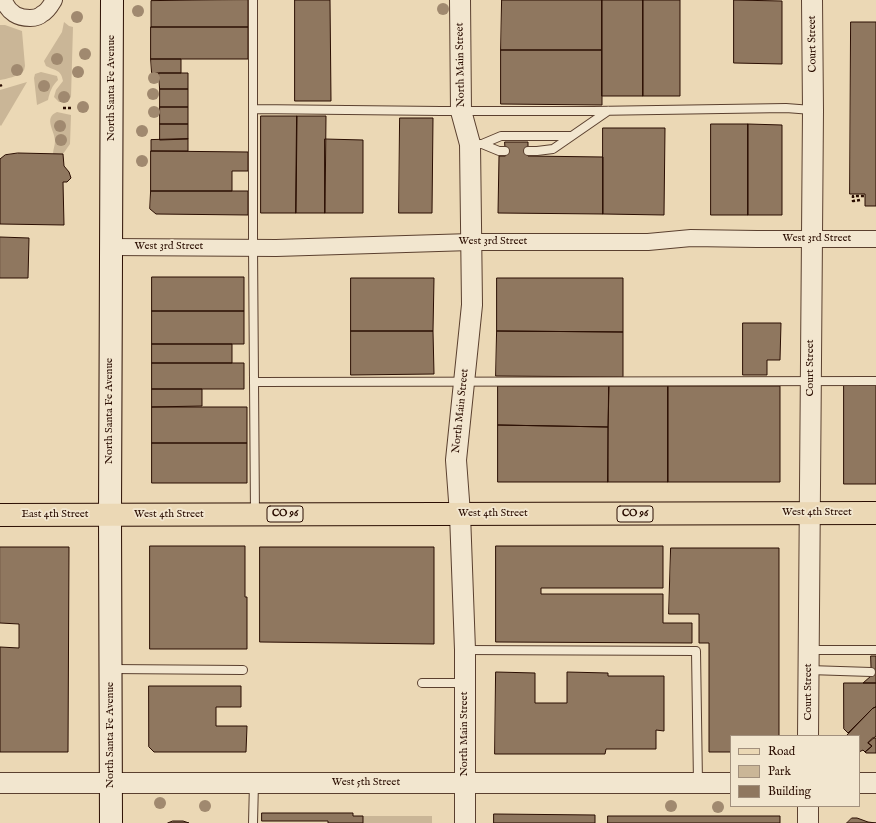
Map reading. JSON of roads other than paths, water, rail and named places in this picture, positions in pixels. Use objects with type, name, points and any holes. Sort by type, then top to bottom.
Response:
[{"type":"main road","name":"North Santa Fe Avenue","points":[[111,823],[110,247],[112,0]]},
{"type":"main road","name":"West 4th Street","points":[[110,515],[876,513]]},
{"type":"main road","name":"East 4th Street","points":[[0,515],[110,515]]},
{"type":"street","points":[[4,0],[14,14],[20,17],[28,18],[35,18],[42,15],[50,7],[54,0]]},
{"type":"street","name":"North Main Street","points":[[460,0],[461,110],[476,144],[471,242],[472,305],[456,460],[460,514],[465,650],[465,823]]},
{"type":"street","name":"Court Street","points":[[808,735],[813,110],[812,0]]},
{"type":"street","name":"West 3rd Street","points":[[110,247],[276,248],[471,242],[648,242],[691,238],[876,239]]},
{"type":"street","name":"West 5th Street","points":[[0,783],[730,783]]},
{"type":"street","points":[[860,783],[876,783]]},
{"type":"street","points":[[808,807],[808,823]]},
{"type":"lane","points":[[253,0],[253,248],[256,514]]},
{"type":"lane","points":[[253,109],[608,111],[779,108],[813,110]]},
{"type":"lane","points":[[528,151],[552,149],[608,111]]},
{"type":"lane","points":[[476,144],[501,136],[572,136]]},
{"type":"lane","points":[[476,144],[499,151],[505,151]]},
{"type":"lane","points":[[254,382],[876,381]]},
{"type":"lane","points":[[465,650],[696,652],[698,783]]},
{"type":"lane","points":[[809,650],[876,650]]},
{"type":"lane","points":[[110,669],[243,670]]},
{"type":"lane","points":[[808,670],[871,672]]},
{"type":"lane","points":[[422,683],[465,684]]},
{"type":"lane","points":[[253,823],[254,783]]}]
